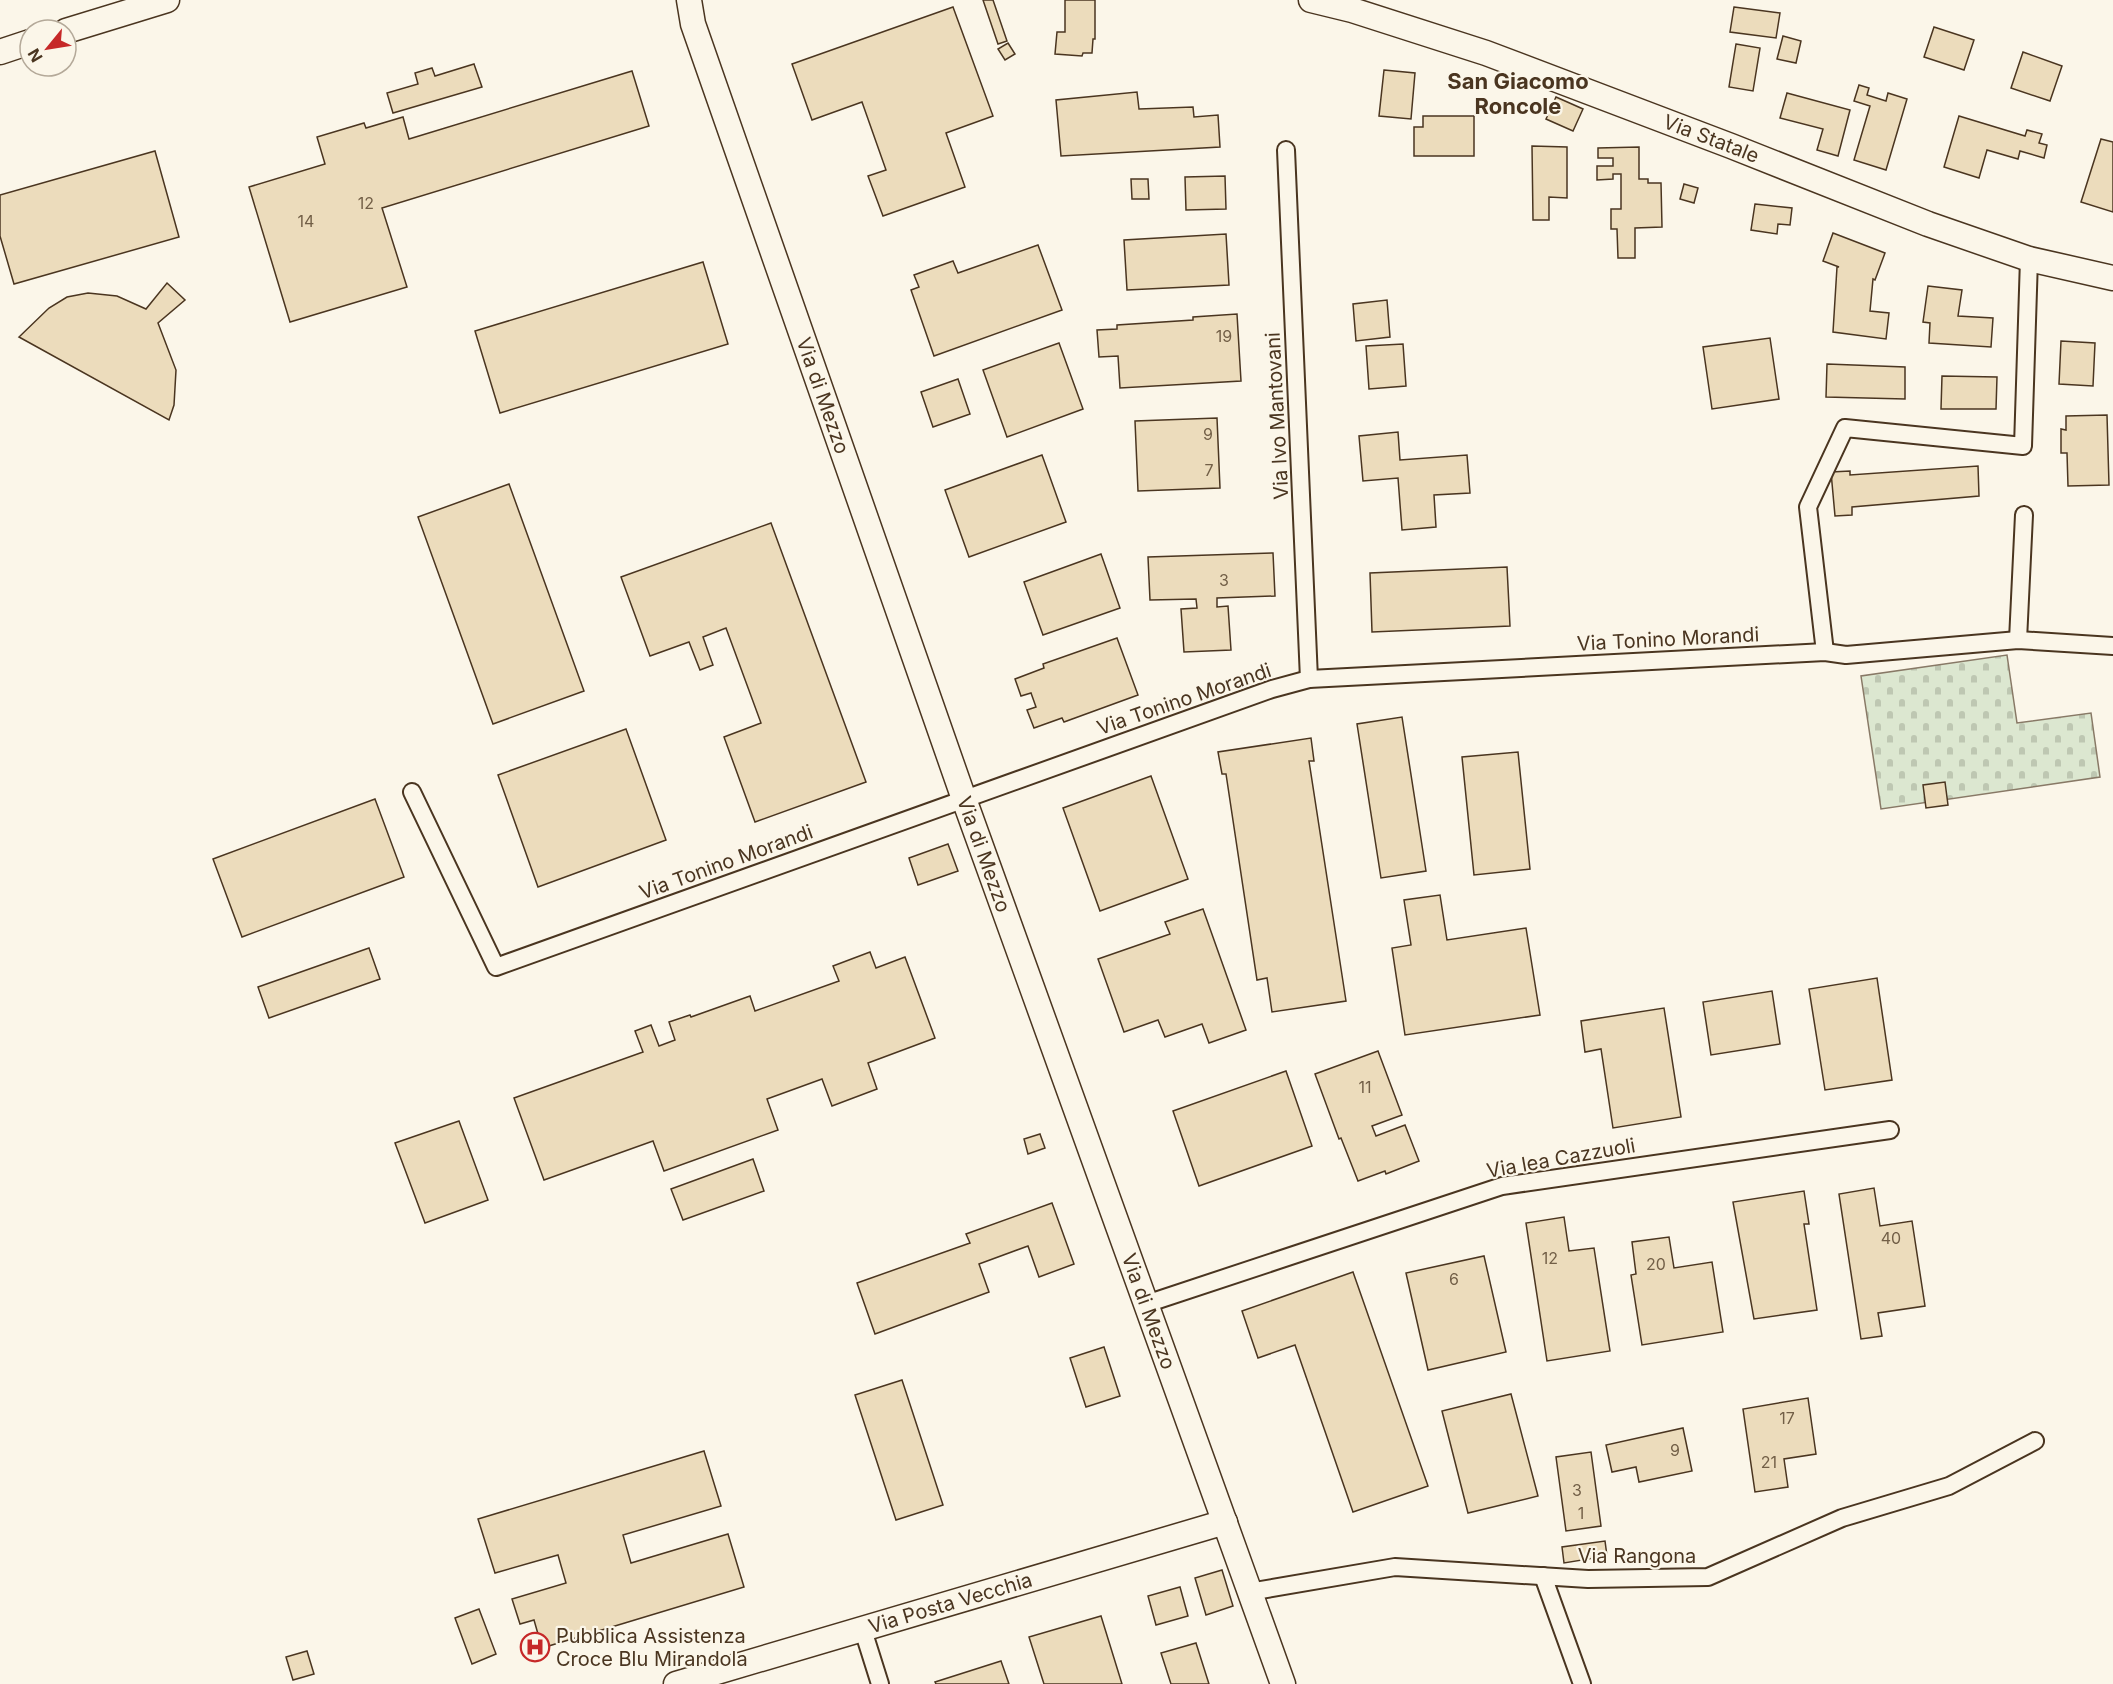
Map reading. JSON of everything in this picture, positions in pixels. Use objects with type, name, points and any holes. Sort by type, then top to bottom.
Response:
[{"type":"street","points":[[78,27],[167,0]]},
{"type":"street","points":[[678,0],[693,24]]},
{"type":"street","points":[[688,0],[693,24]]},
{"type":"street","name":"Via Statale","points":[[1311,0],[1352,10],[1486,53],[1928,224],[2029,259],[2113,278]]},
{"type":"street","name":"Via di Mezzo","points":[[693,24],[964,799],[1283,1684]]},
{"type":"street","points":[[0,52],[18,46]]},
{"type":"street","name":"Via Ivo Mantovani","points":[[1286,150],[1309,679]]},
{"type":"street","points":[[1825,652],[1808,507],[1845,428],[2023,446],[2029,259]]},
{"type":"street","points":[[2018,640],[2024,515]]},
{"type":"street","name":"Via Tonino Morandi","points":[[412,792],[496,967],[1272,689],[1309,679],[1825,652],[1846,655],[2018,640],[2113,646]]},
{"type":"street","name":"Via lea Cazzuoli","points":[[1146,1304],[1502,1186],[1890,1130]]},
{"type":"street","name":"Via Rangona","points":[[1250,1592],[1395,1567],[1588,1579],[1708,1577],[1842,1518],[1949,1486],[2035,1441]]},
{"type":"street","name":"Via Posta Vecchia","points":[[676,1684],[1225,1522]]},
{"type":"street","points":[[1544,1576],[1582,1684]]},
{"type":"street","points":[[862,1630],[880,1684]]},
{"type":"green space","points":[[2007,655],[2017,723],[2091,713],[2100,777],[1881,809],[1861,676]]},
{"type":"building","points":[[983,0],[993,0],[1007,41],[998,44]]},
{"type":"building","points":[[1065,0],[1095,0],[1095,39],[1093,39],[1092,53],[1083,53],[1082,56],[1055,54],[1057,32],[1065,32]]},
{"type":"building","points":[[953,7],[993,116],[946,133],[965,187],[883,216],[868,176],[886,170],[862,102],[812,120],[792,64]]},
{"type":"building","points":[[1734,7],[1780,13],[1776,38],[1730,32]]},
{"type":"building","points":[[1934,27],[1974,40],[1964,70],[1924,57]]},
{"type":"building","points":[[1783,36],[1801,41],[1796,63],[1777,59]]},
{"type":"building","points":[[1008,43],[1015,54],[1005,60],[998,49]]},
{"type":"building","points":[[1736,44],[1760,48],[1753,91],[1729,87]]},
{"type":"building","points":[[2023,52],[2062,66],[2050,101],[2011,88]]},
{"type":"building","points":[[474,64],[482,87],[393,113],[387,93],[418,84],[415,73],[432,68],[435,76]]},
{"type":"building","points":[[1384,70],[1415,73],[1411,119],[1379,116]]},
{"type":"building","points":[[632,71],[649,126],[382,208],[407,287],[290,322],[249,187],[325,164],[317,137],[364,123],[366,128],[403,117],[409,139]]},
{"type":"building","points":[[1859,85],[1869,88],[1867,95],[1886,101],[1888,93],[1907,99],[1886,170],[1854,160],[1870,106],[1854,101]]},
{"type":"building","points":[[1137,92],[1139,109],[1193,107],[1194,117],[1218,115],[1220,147],[1061,156],[1056,100]]},
{"type":"building","points":[[1787,93],[1850,110],[1838,156],[1817,150],[1823,129],[1780,118]]},
{"type":"building","points":[[1556,97],[1583,109],[1573,131],[1546,119]]},
{"type":"building","points":[[1423,116],[1474,116],[1474,156],[1414,156],[1414,127],[1423,127]]},
{"type":"building","points":[[1959,116],[2025,136],[2027,130],[2042,134],[2039,143],[2047,145],[2044,158],[2020,151],[2018,159],[1987,150],[1979,178],[1944,167]]},
{"type":"building","points":[[2101,139],[2113,142],[2113,212],[2081,202]]},
{"type":"building","points":[[1532,146],[1567,147],[1567,198],[1549,197],[1549,220],[1533,220]]},
{"type":"building","points":[[1639,147],[1639,179],[1648,179],[1648,183],[1661,183],[1662,227],[1635,228],[1635,258],[1618,258],[1617,229],[1611,229],[1611,209],[1621,209],[1621,174],[1613,174],[1613,179],[1597,180],[1597,166],[1613,166],[1613,158],[1598,158],[1598,148]]},
{"type":"building","points":[[155,151],[179,237],[14,284],[0,236],[0,195]]},
{"type":"building","points":[[1225,176],[1226,209],[1186,210],[1185,177]]},
{"type":"building","points":[[1131,179],[1148,179],[1149,199],[1132,199]]},
{"type":"building","points":[[1684,184],[1698,188],[1694,203],[1680,199]]},
{"type":"building","points":[[1755,204],[1792,208],[1790,225],[1778,224],[1777,234],[1751,230]]},
{"type":"building","points":[[1833,233],[1885,253],[1875,280],[1873,279],[1870,311],[1889,313],[1886,339],[1833,332],[1837,267],[1839,267],[1823,261]]},
{"type":"building","points":[[1226,234],[1229,285],[1127,290],[1124,240]]},
{"type":"building","points":[[1038,245],[1062,310],[934,356],[911,290],[919,287],[914,275],[953,261],[958,273]]},
{"type":"building","points":[[703,262],[728,344],[500,413],[475,331]]},
{"type":"building","points":[[167,283],[185,300],[158,323],[176,370],[174,405],[169,420],[19,337],[49,308],[67,297],[88,293],[117,296],[146,309]]},
{"type":"building","points":[[1928,286],[1962,290],[1958,316],[1993,318],[1991,347],[1929,343],[1930,323],[1923,322]]},
{"type":"building","points":[[1387,300],[1390,337],[1356,341],[1353,304]]},
{"type":"building","points":[[1237,314],[1241,381],[1120,388],[1118,356],[1099,357],[1097,330],[1117,329],[1117,325],[1193,320],[1193,317]]},
{"type":"building","points":[[1770,338],[1779,399],[1712,409],[1703,347]]},
{"type":"building","points":[[2061,341],[2095,343],[2093,386],[2059,384]]},
{"type":"building","points":[[1059,343],[1083,409],[1007,437],[983,370]]},
{"type":"building","points":[[1403,344],[1406,386],[1369,389],[1366,346]]},
{"type":"building","points":[[1827,364],[1905,367],[1905,399],[1826,397]]},
{"type":"building","points":[[1942,376],[1997,377],[1996,409],[1941,409]]},
{"type":"building","points":[[958,379],[970,414],[933,427],[921,392]]},
{"type":"building","points":[[2107,415],[2109,485],[2068,486],[2067,453],[2061,453],[2061,429],[2066,430],[2066,416]]},
{"type":"building","points":[[1217,418],[1220,488],[1138,491],[1135,421]]},
{"type":"building","points":[[1398,432],[1400,460],[1467,455],[1470,493],[1434,495],[1436,527],[1402,530],[1398,478],[1363,481],[1359,436]]},
{"type":"building","points":[[1042,455],[1066,522],[969,557],[945,490]]},
{"type":"building","points":[[1978,466],[1979,496],[1852,507],[1852,515],[1835,516],[1831,472],[1850,471],[1850,475]]},
{"type":"building","points":[[509,484],[584,691],[493,724],[418,517]]},
{"type":"building","points":[[771,523],[866,782],[755,822],[724,737],[761,723],[726,628],[703,637],[713,665],[700,670],[689,642],[650,656],[621,577]]},
{"type":"building","points":[[1273,553],[1275,596],[1217,598],[1217,607],[1228,606],[1231,650],[1184,652],[1181,609],[1197,608],[1196,599],[1150,600],[1148,557]]},
{"type":"building","points":[[1101,554],[1120,608],[1043,635],[1024,582]]},
{"type":"building","points":[[1507,567],[1510,626],[1372,632],[1370,573]]},
{"type":"building","points":[[1117,638],[1138,695],[1064,722],[1062,718],[1034,728],[1027,710],[1036,707],[1031,693],[1021,696],[1015,679],[1044,668],[1043,664]]},
{"type":"building","points":[[1402,717],[1426,871],[1381,878],[1357,724]]},
{"type":"building","points":[[626,729],[666,840],[538,887],[498,775]]},
{"type":"building","points":[[1311,738],[1314,761],[1309,761],[1346,1001],[1272,1012],[1267,978],[1257,980],[1226,774],[1222,774],[1218,752]]},
{"type":"building","points":[[1518,752],[1530,869],[1474,875],[1462,757]]},
{"type":"building","points":[[1151,776],[1188,879],[1100,911],[1063,808]]},
{"type":"building","points":[[1945,782],[1948,805],[1926,808],[1923,785]]},
{"type":"building","points":[[375,799],[404,877],[242,937],[213,859]]},
{"type":"building","points":[[948,844],[958,871],[918,885],[909,858]]},
{"type":"building","points":[[1440,895],[1447,940],[1526,928],[1540,1015],[1405,1035],[1392,948],[1411,945],[1404,900]]},
{"type":"building","points":[[1203,909],[1246,1030],[1209,1043],[1202,1024],[1165,1037],[1158,1020],[1124,1032],[1098,959],[1170,934],[1165,922]]},
{"type":"building","points":[[369,948],[380,979],[269,1018],[258,987]]},
{"type":"building","points":[[870,952],[876,968],[905,957],[935,1038],[868,1063],[877,1089],[832,1106],[822,1079],[767,1099],[778,1130],[664,1171],[653,1141],[544,1180],[514,1098],[643,1052],[635,1031],[651,1025],[659,1046],[675,1040],[669,1022],[690,1015],[691,1017],[750,996],[755,1011],[839,981],[833,966]]},
{"type":"building","points":[[1877,978],[1892,1080],[1825,1090],[1809,989]]},
{"type":"building","points":[[1772,991],[1780,1044],[1711,1055],[1703,1002]]},
{"type":"building","points":[[1664,1008],[1681,1117],[1613,1128],[1601,1049],[1585,1052],[1581,1021]]},
{"type":"building","points":[[1378,1051],[1402,1115],[1372,1126],[1376,1136],[1405,1125],[1419,1161],[1386,1174],[1385,1171],[1358,1181],[1341,1138],[1339,1139],[1315,1074]]},
{"type":"building","points":[[1286,1071],[1312,1146],[1199,1186],[1173,1111]]},
{"type":"building","points":[[459,1121],[488,1200],[425,1223],[395,1143]]},
{"type":"building","points":[[1040,1134],[1045,1148],[1028,1154],[1024,1139]]},
{"type":"building","points":[[753,1159],[764,1191],[683,1220],[671,1189]]},
{"type":"building","points":[[1874,1188],[1880,1226],[1912,1221],[1925,1306],[1878,1313],[1882,1336],[1861,1339],[1839,1194]]},
{"type":"building","points":[[1804,1191],[1809,1224],[1804,1224],[1817,1310],[1754,1319],[1733,1202]]},
{"type":"building","points":[[1052,1203],[1074,1264],[1039,1277],[1028,1246],[979,1264],[989,1292],[875,1334],[857,1283],[970,1243],[966,1234]]},
{"type":"building","points":[[1564,1217],[1569,1251],[1594,1248],[1610,1351],[1547,1361],[1526,1223]]},
{"type":"building","points":[[1669,1237],[1674,1268],[1712,1262],[1723,1332],[1642,1345],[1631,1275],[1636,1274],[1632,1242]]},
{"type":"building","points":[[1484,1256],[1506,1352],[1428,1370],[1406,1273]]},
{"type":"building","points":[[1353,1272],[1428,1486],[1353,1512],[1295,1345],[1258,1358],[1242,1311]]},
{"type":"building","points":[[1104,1347],[1120,1396],[1086,1407],[1070,1358]]},
{"type":"building","points":[[902,1380],[943,1505],[896,1520],[855,1395]]},
{"type":"building","points":[[1511,1394],[1538,1496],[1468,1513],[1442,1411]]},
{"type":"building","points":[[1808,1398],[1816,1454],[1784,1459],[1788,1487],[1755,1492],[1743,1409]]},
{"type":"building","points":[[1683,1428],[1692,1471],[1639,1482],[1636,1467],[1612,1472],[1606,1445]]},
{"type":"building","points":[[704,1451],[721,1506],[623,1535],[631,1563],[728,1534],[744,1587],[542,1648],[534,1620],[520,1624],[512,1599],[566,1583],[558,1555],[495,1573],[478,1519]]},
{"type":"building","points":[[1591,1452],[1601,1526],[1566,1531],[1556,1457]]},
{"type":"building","points":[[1605,1541],[1607,1556],[1564,1563],[1562,1547]]},
{"type":"building","points":[[1222,1570],[1233,1606],[1206,1615],[1195,1578]]},
{"type":"building","points":[[1180,1587],[1188,1616],[1156,1625],[1148,1596]]},
{"type":"building","points":[[479,1609],[496,1654],[472,1664],[455,1618]]},
{"type":"building","points":[[1101,1616],[1122,1684],[1044,1684],[1029,1637]]},
{"type":"building","points":[[1196,1643],[1209,1684],[1171,1684],[1161,1653]]},
{"type":"building","points":[[307,1651],[314,1674],[293,1680],[286,1657]]},
{"type":"building","points":[[1001,1661],[1009,1684],[936,1684],[935,1682]]},
{"type":"place","name":"Pubblica Assistenza Croce Blu Mirandola","points":[[535,1647]]},
{"type":"district","name":"San Giacomo Roncole","points":[[1518,94]]}]
